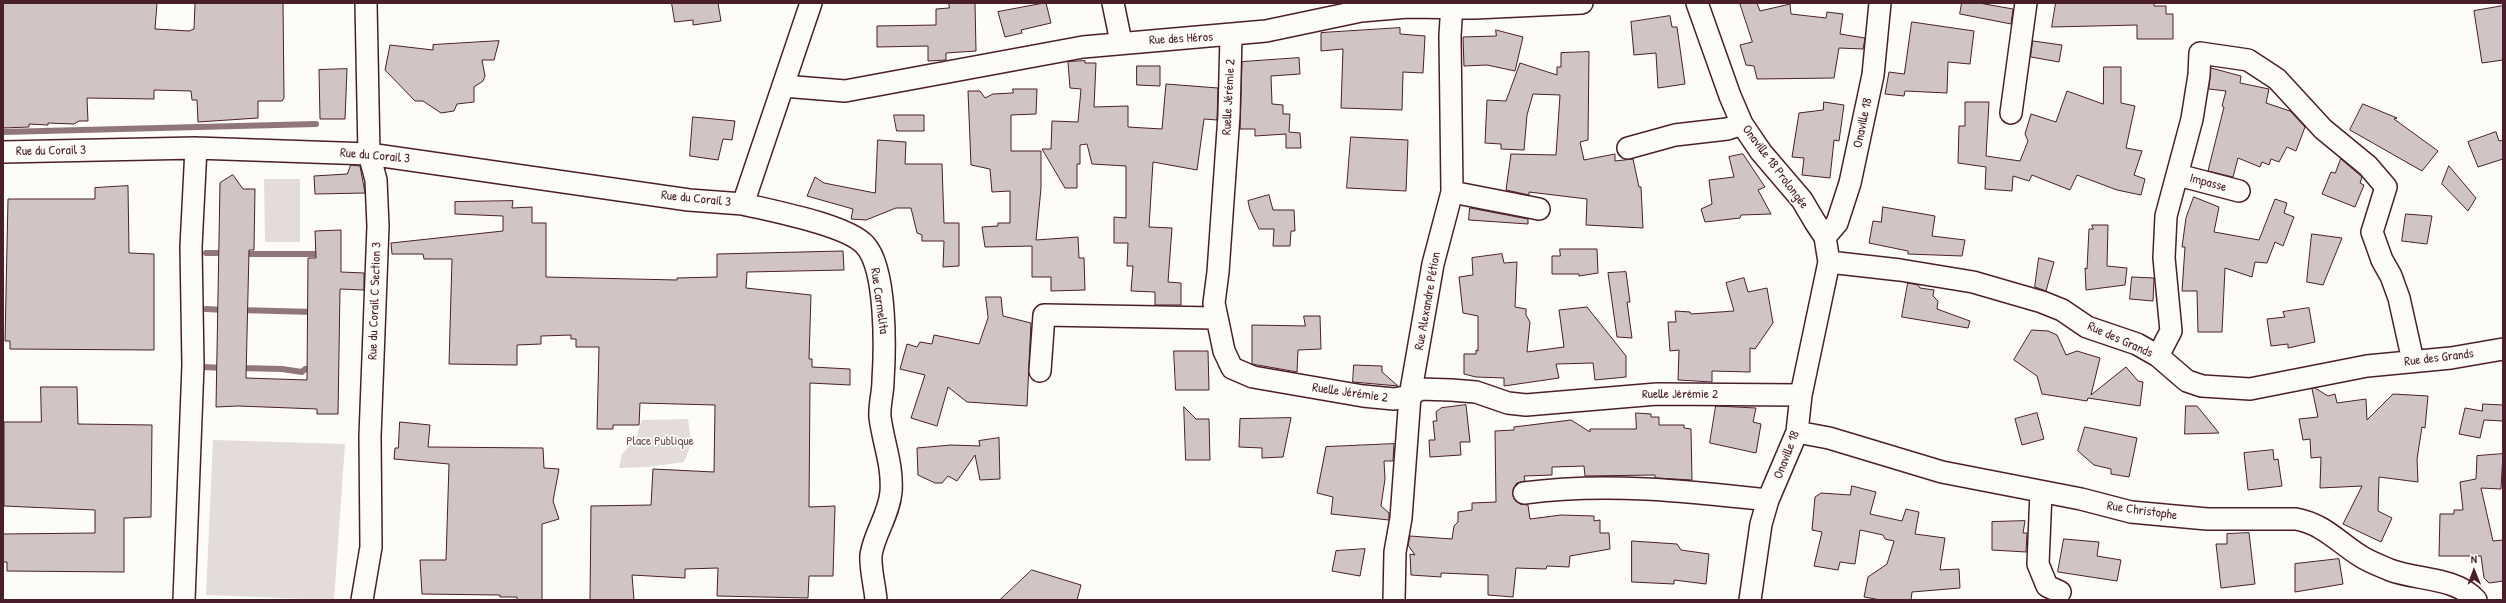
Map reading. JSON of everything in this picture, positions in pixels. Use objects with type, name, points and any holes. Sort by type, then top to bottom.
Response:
[{"type":"street","name":"Rue du Corail C Section 3","points":[[362,600],[371,547],[370,436],[378,226],[376,180],[369,154],[366,3]]},
{"type":"street","points":[[743,204],[810,3]]},
{"type":"street","points":[[1113,3],[1121,42]]},
{"type":"street","name":"Rue des Héros","points":[[783,86],[845,91],[1083,47],[1121,42],[1231,36],[1266,31],[1361,11],[1451,5],[1547,6],[1582,3]]},
{"type":"street","name":"Onaville 18 Prolongée","points":[[1697,3],[1730,96],[1742,124],[1761,152],[1802,200],[1825,237],[1829,262]]},
{"type":"street","name":"Onaville 18","points":[[1825,237],[1837,223],[1850,183],[1873,75],[1880,3]]},
{"type":"street","points":[[2011,113],[2026,3]]},
{"type":"street","name":"Rue Alexandre Pétion","points":[[1394,600],[1395,552],[1401,518],[1410,396],[1434,264],[1452,192],[1451,5]]},
{"type":"street","name":"Ruelle Jérémie 2","points":[[1231,36],[1229,115],[1218,272],[1214,303],[1224,351],[1232,368],[1253,377],[1363,396],[1394,399],[1410,396],[1420,390],[1476,392],[1508,403],[1526,405],[1657,394],[1801,394]]},
{"type":"street","points":[[2158,356],[2171,331],[2164,258],[2166,216],[2178,176],[2192,119],[2199,75],[2200,53],[2248,60],[2277,79],[2323,129],[2368,166],[2386,187],[2372,232],[2382,260],[2391,276],[2399,298],[2413,361]]},
{"type":"street","points":[[1628,148],[1675,136],[1727,129],[1742,124]]},
{"type":"street","name":"Rue du Corail 3","points":[[3,152],[196,148],[369,154],[689,200],[743,204]]},
{"type":"street","points":[[184,600],[193,365],[191,247],[196,148]]},
{"type":"street","name":"Impasse","points":[[2178,176],[2239,191]]},
{"type":"street","points":[[1452,192],[1539,209]]},
{"type":"street","name":"Rue Carmelita","points":[[743,204],[788,214],[846,233],[865,245],[872,255],[879,278],[884,320],[885,352],[880,416],[889,454],[891,492],[887,513],[871,555],[876,600]]},
{"type":"street","name":"Onaville 18","points":[[1750,600],[1762,524],[1768,500],[1797,432],[1801,394],[1829,262]]},
{"type":"street","name":"Rue des Grands","points":[[1829,262],[1900,270],[1973,282],[2020,295],[2062,310],[2087,327],[2137,344],[2158,356],[2187,381],[2224,388],[2250,389],[2367,366],[2451,358],[2503,349]]},
{"type":"street","points":[[1040,371],[1044,315],[1216,318]]},
{"type":"street","name":"Rue Christophe","points":[[1797,432],[1828,438],[1942,472],[2131,512],[2207,519],[2296,519],[2310,522],[2323,528],[2362,557],[2391,570],[2458,587],[2470,594],[2476,600]]},
{"type":"street","points":[[1524,493],[1559,489],[1622,488],[1677,490],[1768,500]]},
{"type":"street","points":[[2041,492],[2038,564],[2047,586],[2060,592]]},
{"type":"green space","points":[[264,179],[300,179],[300,242],[265,242]]},
{"type":"green space","name":"Place Publique","points":[[688,419],[691,444],[684,462],[647,467],[619,468],[622,454],[636,438],[642,420]]},
{"type":"green space","points":[[213,440],[345,444],[334,600],[206,595]]},
{"type":"building","points":[[3,3],[157,3],[155,29],[189,31],[194,29],[195,3],[283,3],[284,98],[282,101],[258,101],[258,118],[198,122],[197,100],[192,100],[191,91],[154,90],[154,99],[87,98],[88,121],[79,121],[74,124],[29,124],[29,127],[3,128]]},
{"type":"building","points":[[672,3],[718,3],[721,21],[693,25],[693,20],[675,22]]},
{"type":"building","points":[[949,3],[975,3],[976,51],[946,53],[946,60],[928,61],[928,46],[877,47],[877,26],[936,25],[936,9],[949,8]]},
{"type":"building","points":[[1046,3],[1051,23],[1021,30],[1022,33],[1005,37],[998,12]]},
{"type":"building","points":[[1740,3],[1757,3],[1760,11],[1790,4],[1791,14],[1826,18],[1827,12],[1843,14],[1840,34],[1865,38],[1863,49],[1839,48],[1834,78],[1757,79],[1754,66],[1746,65],[1740,45],[1752,42]]},
{"type":"building","points":[[1962,3],[1979,3],[2013,9],[2011,24],[1960,14]]},
{"type":"building","points":[[2056,3],[2154,3],[2154,6],[2166,6],[2166,14],[2173,14],[2173,39],[2137,39],[2137,25],[2052,27]]},
{"type":"building","points":[[2503,6],[2503,60],[2482,63],[2474,11]]},
{"type":"building","points":[[1670,16],[1672,27],[1677,27],[1685,84],[1658,88],[1656,53],[1634,55],[1631,22]]},
{"type":"building","points":[[1912,22],[1974,31],[1970,64],[1948,62],[1947,93],[1905,91],[1904,96],[1885,94],[1889,72],[1904,74]]},
{"type":"building","points":[[1400,28],[1400,34],[1425,36],[1423,73],[1403,72],[1402,110],[1341,108],[1343,49],[1321,51],[1321,33]]},
{"type":"building","points":[[1496,30],[1523,37],[1515,71],[1487,65],[1464,66],[1463,37],[1496,36]]},
{"type":"building","points":[[499,41],[494,60],[482,60],[485,76],[483,81],[474,87],[474,102],[457,104],[454,111],[441,113],[423,101],[415,101],[385,70],[390,45],[433,50],[433,45]]},
{"type":"building","points":[[2033,41],[2062,45],[2059,62],[2031,57]]},
{"type":"building","points":[[1589,52],[1588,140],[1580,142],[1584,160],[1615,154],[1615,161],[1633,159],[1639,187],[1641,187],[1643,228],[1586,225],[1587,199],[1529,192],[1529,195],[1506,190],[1511,154],[1556,155],[1560,95],[1533,94],[1527,115],[1524,150],[1501,149],[1501,144],[1485,143],[1487,100],[1506,101],[1520,63],[1557,75],[1557,67],[1561,67],[1561,53]]},
{"type":"building","points":[[1299,58],[1300,74],[1271,76],[1272,104],[1283,105],[1283,114],[1290,114],[1289,132],[1300,133],[1301,148],[1286,148],[1286,134],[1255,136],[1255,129],[1240,129],[1242,62]]},
{"type":"building","points":[[1085,61],[1085,63],[1096,63],[1094,107],[1128,106],[1128,127],[1162,129],[1166,84],[1218,88],[1217,120],[1204,119],[1197,170],[1153,162],[1149,227],[1172,228],[1168,282],[1181,283],[1181,305],[1155,305],[1155,292],[1131,291],[1133,266],[1127,266],[1128,243],[1114,243],[1114,217],[1126,218],[1126,166],[1092,164],[1087,144],[1080,145],[1080,164],[1077,164],[1077,188],[1065,188],[1042,149],[1051,149],[1052,121],[1078,122],[1081,89],[1070,88],[1068,62]]},
{"type":"building","points":[[1137,66],[1160,66],[1160,86],[1137,85]]},
{"type":"building","points":[[2104,67],[2121,67],[2121,103],[2135,106],[2126,148],[2142,151],[2134,175],[2145,179],[2141,195],[2117,190],[2077,175],[2070,190],[2032,175],[2029,181],[2013,176],[2012,191],[1985,189],[1986,167],[1958,163],[1959,126],[1965,126],[1965,102],[1989,102],[1986,156],[2020,161],[2028,141],[2025,134],[2031,114],[2056,122],[2067,91],[2103,104]]},
{"type":"building","points":[[2211,68],[2241,76],[2240,83],[2269,89],[2266,103],[2290,111],[2305,127],[2296,151],[2287,147],[2279,162],[2271,159],[2269,165],[2262,162],[2260,167],[2238,158],[2233,177],[2208,171],[2224,107],[2222,106],[2226,91],[2209,89]]},
{"type":"building","points":[[347,69],[345,119],[320,119],[319,70]]},
{"type":"building","points":[[1013,89],[1037,89],[1036,114],[1011,115],[1011,151],[1041,151],[1041,188],[1036,240],[1078,237],[1079,258],[1084,258],[1085,290],[1051,291],[1051,277],[1032,277],[1032,246],[985,247],[982,227],[998,226],[998,223],[1010,223],[1010,191],[992,192],[990,169],[971,165],[968,91],[980,91],[985,98],[993,94],[1013,93]]},
{"type":"building","points":[[1824,102],[1844,105],[1839,141],[1834,140],[1830,178],[1802,175],[1804,158],[1792,157],[1799,113],[1823,110]]},
{"type":"building","points":[[2363,104],[2397,118],[2394,119],[2438,151],[2422,171],[2350,130]]},
{"type":"building","points":[[894,115],[924,115],[924,131],[897,131]]},
{"type":"building","points":[[693,117],[735,121],[732,140],[723,139],[718,160],[690,156]]},
{"type":"building","points":[[2496,132],[2499,141],[2503,140],[2503,159],[2478,167],[2468,142]]},
{"type":"building","points":[[1351,137],[1408,140],[1406,191],[1347,188]]},
{"type":"building","points":[[878,140],[906,142],[905,164],[942,164],[944,223],[959,223],[959,266],[943,267],[944,241],[922,241],[922,235],[917,233],[911,208],[896,208],[866,220],[851,219],[853,209],[807,196],[815,177],[824,183],[875,193]]},
{"type":"building","points":[[1743,154],[1765,187],[1758,190],[1771,214],[1741,215],[1740,218],[1705,222],[1701,209],[1712,204],[1709,180],[1734,177],[1729,157]]},
{"type":"building","points":[[2341,159],[2362,177],[2360,183],[2364,185],[2355,207],[2322,194],[2331,172],[2335,173]]},
{"type":"building","points":[[351,165],[360,166],[365,193],[315,194],[314,176],[347,174]]},
{"type":"building","points":[[2449,166],[2476,198],[2468,211],[2442,184]]},
{"type":"building","points":[[233,175],[243,189],[255,189],[254,250],[249,250],[246,378],[307,380],[308,258],[316,258],[315,231],[341,230],[341,272],[364,273],[364,290],[340,289],[338,414],[317,414],[317,409],[238,406],[216,407],[220,183]]},
{"type":"building","points":[[128,186],[129,253],[154,254],[154,350],[10,349],[10,341],[5,341],[8,199],[95,199],[95,188]]},
{"type":"building","points":[[1269,195],[1273,210],[1294,210],[1295,231],[1291,231],[1290,246],[1273,246],[1274,229],[1259,229],[1250,210],[1248,201]]},
{"type":"building","points":[[2194,197],[2219,207],[2214,232],[2259,240],[2275,199],[2287,203],[2284,213],[2294,217],[2283,246],[2275,242],[2267,263],[2255,262],[2252,277],[2225,268],[2222,332],[2198,332],[2197,291],[2182,291],[2185,247],[2182,247],[2186,218]]},
{"type":"building","points":[[513,201],[512,208],[532,207],[532,223],[546,223],[546,277],[677,280],[677,278],[717,277],[717,254],[843,251],[844,270],[747,272],[746,288],[811,295],[809,359],[812,359],[812,367],[850,369],[850,385],[810,383],[809,507],[835,506],[833,576],[809,576],[808,598],[717,596],[718,568],[685,569],[685,578],[632,575],[634,600],[590,600],[591,506],[651,505],[653,469],[714,472],[715,405],[640,403],[639,425],[613,425],[613,429],[597,429],[599,347],[576,347],[576,339],[571,339],[571,335],[541,336],[541,344],[517,345],[517,365],[449,364],[452,259],[424,259],[423,254],[392,254],[391,243],[503,231],[503,216],[455,214],[455,202]]},
{"type":"building","points":[[1883,207],[1935,216],[1932,236],[1965,240],[1962,256],[1908,254],[1908,251],[1869,243],[1873,221],[1881,222]]},
{"type":"building","points":[[1470,208],[1528,219],[1528,224],[1469,220]]},
{"type":"building","points":[[2406,214],[2432,216],[2427,244],[2402,241]]},
{"type":"building","points":[[2092,225],[2108,225],[2107,266],[2127,268],[2125,285],[2086,290],[2085,268],[2087,269],[2089,229],[2093,229]]},
{"type":"building","points":[[2312,234],[2342,238],[2323,285],[2307,282]]},
{"type":"building","points":[[1560,249],[1597,249],[1598,273],[1579,276],[1579,274],[1552,274],[1552,256],[1560,256]]},
{"type":"building","points":[[1502,254],[1504,263],[1517,262],[1515,307],[1526,309],[1526,315],[1530,322],[1527,352],[1564,347],[1559,310],[1587,307],[1626,356],[1626,377],[1595,380],[1593,363],[1556,364],[1559,378],[1504,386],[1504,378],[1476,377],[1464,374],[1464,354],[1476,354],[1476,350],[1478,351],[1478,316],[1463,313],[1459,277],[1473,275],[1472,258]]},
{"type":"building","points":[[2039,258],[2054,262],[2046,291],[2035,287]]},
{"type":"building","points":[[1626,272],[1630,302],[1627,302],[1632,338],[1617,337],[1608,273]]},
{"type":"building","points":[[2132,277],[2154,278],[2153,301],[2130,299]]},
{"type":"building","points":[[1744,278],[1748,292],[1767,288],[1773,323],[1755,349],[1750,348],[1750,372],[1712,371],[1712,382],[1678,380],[1679,350],[1670,351],[1668,322],[1676,322],[1675,311],[1690,312],[1691,314],[1734,311],[1726,283]]},
{"type":"building","points":[[1908,283],[1918,285],[1920,288],[1934,290],[1933,296],[1938,301],[1937,309],[1970,321],[1968,328],[1902,317]]},
{"type":"building","points":[[986,297],[1001,297],[1003,316],[1031,323],[1027,406],[967,402],[948,387],[937,426],[911,418],[925,375],[900,369],[907,344],[917,347],[920,342],[932,344],[934,335],[979,344],[988,318]]},
{"type":"building","points":[[2309,308],[2315,342],[2288,348],[2288,344],[2271,346],[2267,319],[2285,317],[2283,312]]},
{"type":"building","points":[[1304,316],[1320,316],[1321,349],[1298,350],[1297,372],[1252,364],[1252,325],[1305,326]]},
{"type":"building","points":[[2032,330],[2048,331],[2057,335],[2066,355],[2077,351],[2100,358],[2091,395],[2126,367],[2138,381],[2143,382],[2140,406],[2088,398],[2087,401],[2042,394],[2037,376],[2014,360]]},
{"type":"building","points":[[1174,351],[1208,351],[1209,390],[1176,390]]},
{"type":"building","points":[[1354,365],[1382,366],[1382,372],[1398,386],[1353,382]]},
{"type":"building","points":[[41,387],[77,387],[78,424],[152,425],[151,517],[124,518],[124,572],[7,571],[7,562],[3,562],[3,534],[95,533],[95,510],[4,506],[4,422],[41,422]]},
{"type":"building","points":[[2315,388],[2328,396],[2335,394],[2337,403],[2366,399],[2367,420],[2393,394],[2428,396],[2425,428],[2422,427],[2417,459],[2418,482],[2379,477],[2378,511],[2392,518],[2381,542],[2343,524],[2362,486],[2320,488],[2321,457],[2311,458],[2310,439],[2303,440],[2299,419],[2318,417],[2312,389]]},
{"type":"building","points":[[2483,404],[2503,405],[2503,421],[2484,420],[2480,438],[2459,434],[2465,408],[2482,411]]},
{"type":"building","points":[[1466,405],[1470,442],[1460,442],[1461,455],[1430,457],[1429,440],[1435,440],[1433,421],[1437,421],[1436,412],[1441,408]]},
{"type":"building","points":[[1716,406],[1756,408],[1753,422],[1761,424],[1756,453],[1710,443]]},
{"type":"building","points":[[2186,406],[2197,406],[2219,433],[2185,434]]},
{"type":"building","points":[[1184,407],[1196,419],[1209,419],[1210,460],[1186,460]]},
{"type":"building","points":[[1636,413],[1651,414],[1651,417],[1659,417],[1659,425],[1684,425],[1684,428],[1691,429],[1692,480],[1655,478],[1655,475],[1585,476],[1584,466],[1552,467],[1552,475],[1524,476],[1525,481],[1517,483],[1513,489],[1515,500],[1520,504],[1528,505],[1530,519],[1561,515],[1594,516],[1594,521],[1600,520],[1600,533],[1609,533],[1610,549],[1570,556],[1569,567],[1547,566],[1546,569],[1516,568],[1513,597],[1488,595],[1488,575],[1441,573],[1441,577],[1411,575],[1410,554],[1415,555],[1408,545],[1410,536],[1452,539],[1454,526],[1458,522],[1458,512],[1472,510],[1472,503],[1496,502],[1495,431],[1514,430],[1514,427],[1571,420],[1590,432],[1590,429],[1636,429]]},
{"type":"building","points":[[2037,413],[2044,439],[2022,445],[2015,419]]},
{"type":"building","points":[[1291,418],[1283,457],[1262,458],[1262,448],[1239,447],[1240,419]]},
{"type":"building","points":[[400,422],[430,425],[428,447],[543,448],[544,468],[559,469],[553,501],[559,519],[542,524],[542,600],[517,600],[517,597],[500,597],[500,595],[422,594],[420,560],[446,560],[449,464],[394,459],[395,448],[398,448]]},
{"type":"building","points":[[2085,427],[2137,438],[2129,477],[2111,474],[2111,469],[2094,465],[2078,451]]},
{"type":"building","points":[[999,438],[1000,479],[980,480],[975,455],[957,481],[948,476],[942,483],[935,483],[918,475],[917,448],[951,445],[980,446],[979,441]]},
{"type":"building","points":[[1394,444],[1393,461],[1384,461],[1385,479],[1381,506],[1389,513],[1389,520],[1331,514],[1333,497],[1317,493],[1326,447]]},
{"type":"building","points":[[2273,450],[2274,460],[2278,459],[2282,486],[2248,490],[2244,453]]},
{"type":"building","points":[[2503,454],[2501,489],[2481,488],[2493,541],[2503,540],[2503,581],[2489,583],[2484,578],[2481,556],[2439,556],[2440,514],[2454,514],[2454,510],[2463,510],[2460,482],[2476,479],[2477,456]]},
{"type":"building","points":[[1852,486],[1876,492],[1870,514],[1902,521],[1906,509],[1919,512],[1915,534],[1945,538],[1940,570],[1959,569],[1960,588],[1912,592],[1911,600],[1881,600],[1864,597],[1868,577],[1887,564],[1894,541],[1885,539],[1883,535],[1860,530],[1855,564],[1840,562],[1838,570],[1814,566],[1822,532],[1812,530],[1815,497],[1821,493],[1850,495]]},
{"type":"building","points":[[2025,521],[2023,533],[2027,533],[2026,552],[1992,550],[1992,522]]},
{"type":"building","points":[[2249,533],[2255,584],[2221,588],[2216,544],[2227,544],[2227,534]]},
{"type":"building","points":[[2064,539],[2099,542],[2097,556],[2121,560],[2117,581],[2058,572]]},
{"type":"building","points":[[1632,541],[1677,544],[1681,550],[1709,554],[1706,584],[1674,580],[1674,584],[1632,582]]},
{"type":"building","points":[[1365,549],[1360,576],[1332,571],[1336,551]]},
{"type":"building","points":[[2339,559],[2343,584],[2295,592],[2295,564]]},
{"type":"building","points":[[1032,570],[1081,585],[1077,600],[1000,600]]},
{"type":"waterway","points":[[3,132],[316,124]]},
{"type":"waterway","points":[[206,253],[226,253]]},
{"type":"waterway","points":[[242,254],[322,254]]},
{"type":"waterway","points":[[206,309],[224,310]]},
{"type":"waterway","points":[[239,310],[314,312]]},
{"type":"waterway","points":[[203,367],[225,368]]},
{"type":"waterway","points":[[240,368],[282,369],[302,372],[305,369],[315,369]]}]
